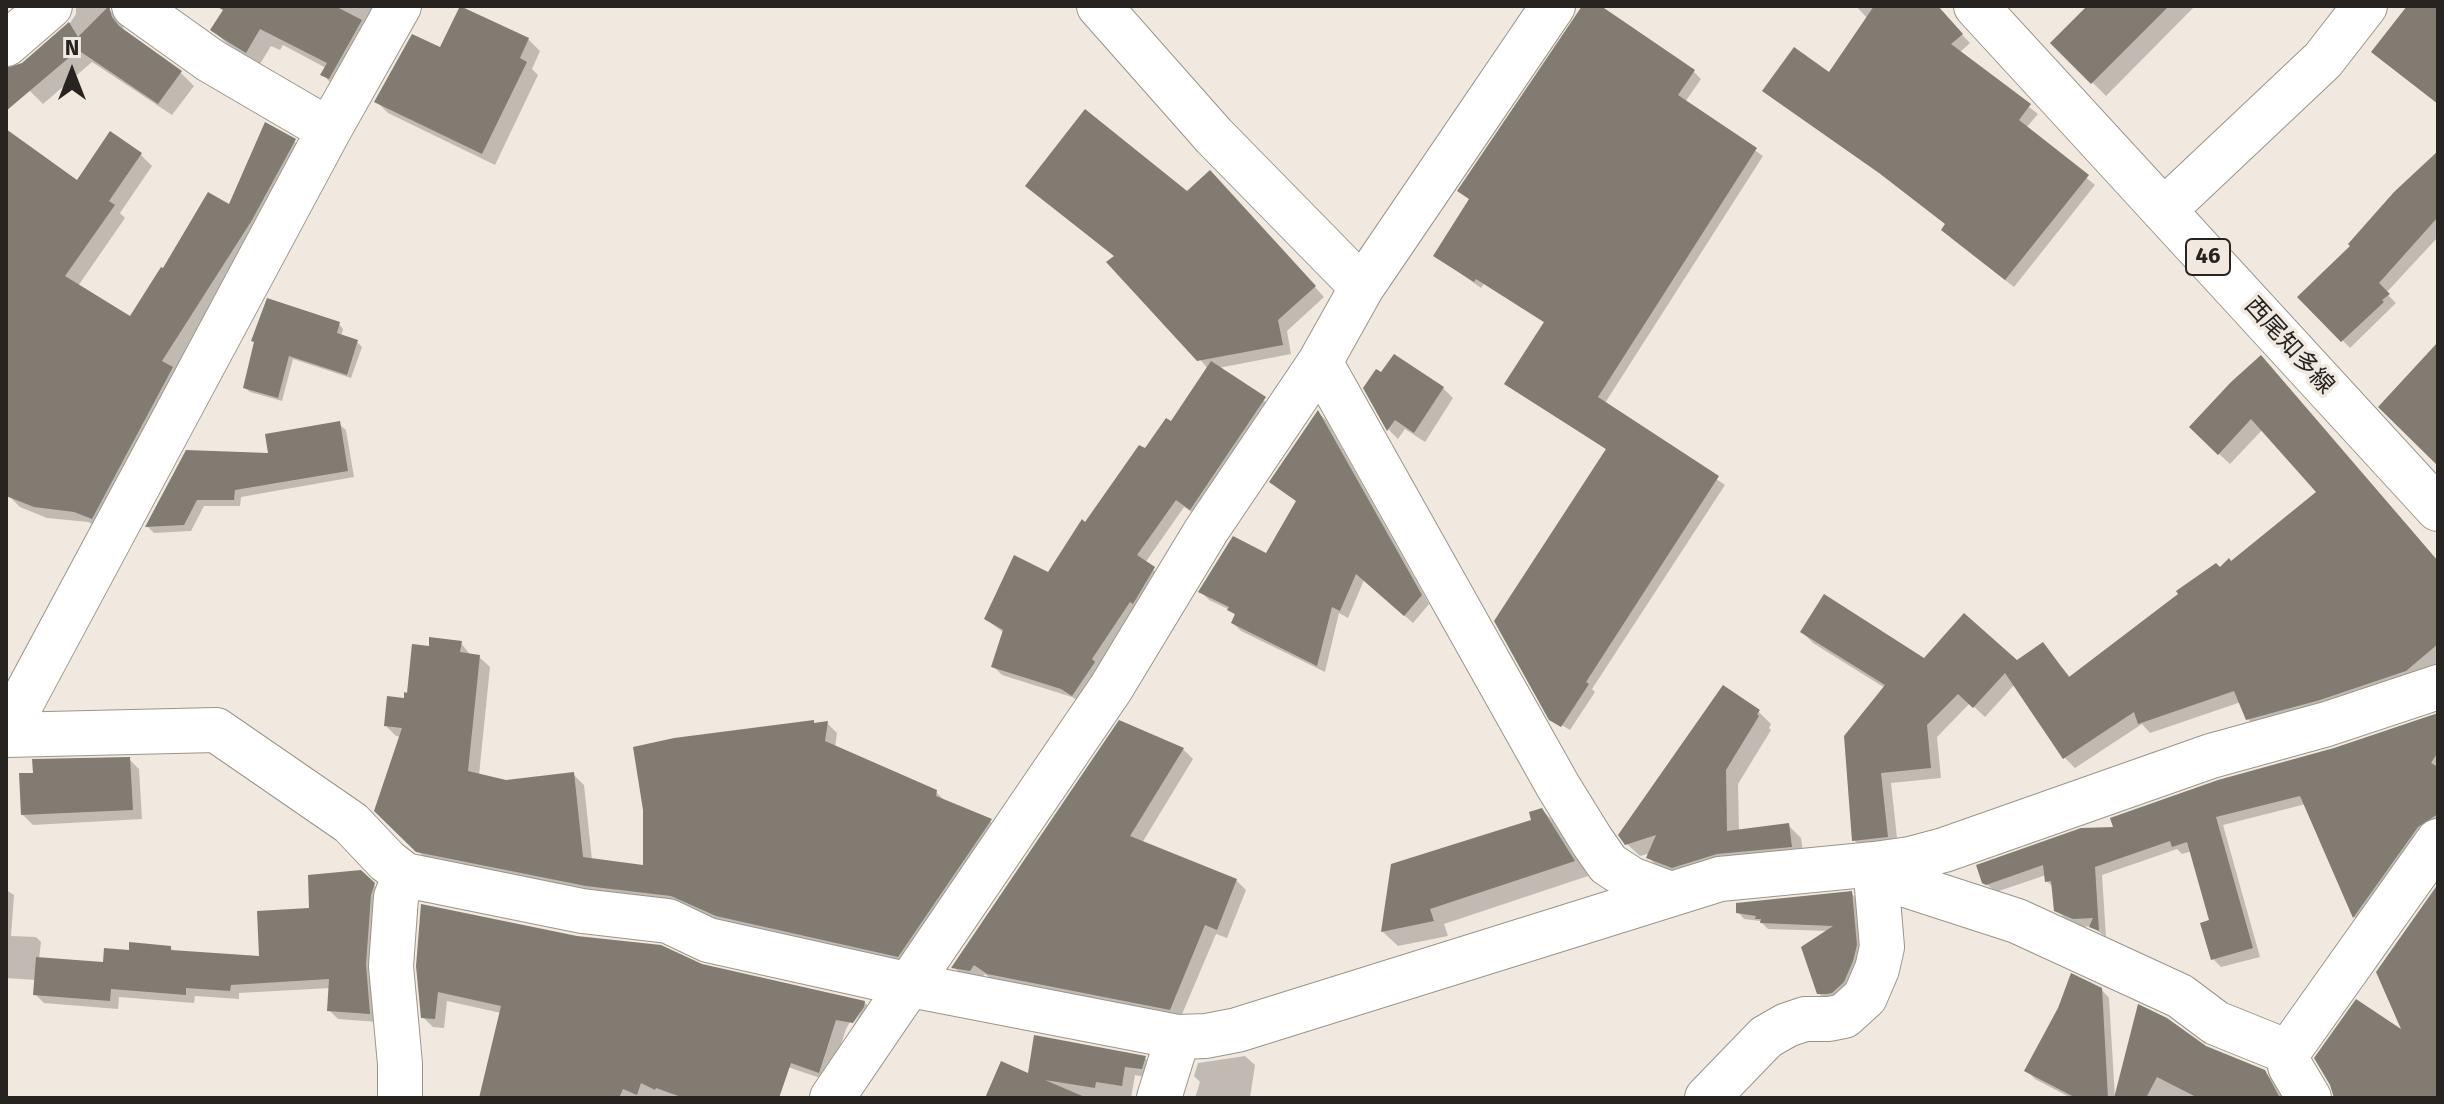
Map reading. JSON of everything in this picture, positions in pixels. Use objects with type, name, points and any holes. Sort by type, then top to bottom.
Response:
[{"type":"street","points":[[6,44],[50,6]]},
{"type":"street","points":[[134,6],[211,61],[329,130]]},
{"type":"street","points":[[399,6],[329,130],[6,733],[216,730],[351,823],[405,875],[582,911],[668,921],[708,940],[910,985],[1178,1037],[1237,1030],[1720,879],[1875,864],[1944,850],[2211,756],[2327,724],[2438,687]]},
{"type":"street","points":[[1099,6],[1214,136],[1362,287]]},
{"type":"street","points":[[832,1098],[1111,688],[1206,531],[1320,362],[1362,287],[1553,6]]},
{"type":"street","name":"西尾知多線","points":[[1976,6],[2438,509]]},
{"type":"street","points":[[2164,210],[2323,60],[2365,6]]},
{"type":"street","points":[[1320,362],[1558,786],[1592,841],[1608,864],[1631,879],[1671,894]]},
{"type":"street","points":[[2309,1098],[2290,1066],[2288,1052],[2438,841]]},
{"type":"street","points":[[1875,864],[1906,885],[2030,927],[2180,996],[2216,1023],[2288,1052]]},
{"type":"street","points":[[1707,1098],[1766,1037],[1805,1019],[1844,1016],[1865,997],[1882,947],[1875,864]]},
{"type":"street","points":[[400,1098],[391,966],[396,897],[405,875]]},
{"type":"street","points":[[1159,1098],[1178,1037]]},
{"type":"building","points":[[109,6],[119,26],[182,71],[158,104],[78,50],[6,111],[6,68],[22,63],[69,22],[78,37]]},
{"type":"building","points":[[216,6],[335,6],[362,20],[329,79],[320,75],[327,63],[260,29],[246,53],[225,40],[210,30],[223,10]]},
{"type":"building","points":[[460,6],[529,38],[520,58],[527,62],[482,154],[374,102],[412,34],[440,47]]},
{"type":"building","points":[[1582,6],[1601,6],[1695,70],[1678,95],[1757,148],[1598,397],[1719,476],[1586,682],[1589,684],[1561,727],[1549,720],[1494,621],[1606,449],[1504,384],[1544,322],[1433,256],[1469,199],[1457,191]]},
{"type":"building","points":[[1874,6],[1938,6],[1963,34],[1951,44],[2031,104],[2019,120],[2089,175],[2005,280],[1941,230],[1945,224],[1879,173],[1762,91],[1794,47],[1829,72]]},
{"type":"building","points":[[2087,6],[2169,6],[2091,84],[2050,43]]},
{"type":"building","points":[[2407,6],[2438,6],[2438,104],[2371,52]]},
{"type":"building","points":[[1085,109],[1187,191],[1210,170],[1316,286],[1278,320],[1283,345],[1197,361],[1106,262],[1114,256],[1025,186]]},
{"type":"building","points":[[265,122],[296,139],[252,220],[162,361],[173,367],[92,519],[74,512],[34,507],[6,496],[6,129],[77,180],[110,131],[142,153],[109,201],[115,205],[65,276],[130,316],[208,192],[229,204]]},
{"type":"building","points":[[2438,151],[2438,217],[2379,283],[2390,294],[2382,300],[2384,302],[2341,342],[2297,297],[2350,246],[2348,244],[2394,192]]},
{"type":"building","points":[[267,298],[340,322],[337,333],[358,340],[347,375],[289,356],[278,398],[243,388],[254,342],[251,341]]},
{"type":"building","points":[[2438,342],[2438,466],[2378,407]]},
{"type":"building","points":[[1394,354],[1444,387],[1414,433],[1395,420],[1387,431],[1363,388],[1376,369],[1381,372]]},
{"type":"building","points":[[2261,355],[2438,561],[2438,644],[2406,671],[2320,700],[2246,720],[2234,691],[2138,724],[2134,712],[2063,759],[2005,673],[1973,708],[1958,694],[1927,725],[1931,768],[1881,773],[1888,837],[1852,841],[1844,736],[1885,685],[1800,632],[1824,594],[1924,658],[1964,613],[2017,660],[2043,642],[2069,677],[2178,594],[2176,591],[2216,563],[2220,567],[2229,558],[2231,561],[2316,492],[2251,419],[2218,455],[2189,427]]},
{"type":"building","points":[[1211,361],[1266,397],[1190,510],[1176,500],[1137,555],[1155,567],[1133,604],[1130,602],[1092,659],[1095,662],[1072,696],[1061,689],[991,667],[1003,630],[984,619],[1014,555],[1048,572],[1082,519],[1085,522],[1139,445],[1145,448],[1166,418],[1171,421]]},
{"type":"building","points":[[1318,410],[1422,595],[1404,616],[1356,574],[1340,611],[1332,607],[1317,666],[1231,623],[1235,614],[1227,610],[1229,607],[1198,592],[1233,536],[1266,553],[1296,501],[1269,482]]},
{"type":"building","points":[[340,421],[348,471],[235,490],[234,500],[197,500],[184,525],[145,527],[186,450],[268,453],[265,434]]},
{"type":"building","points":[[429,637],[462,641],[460,652],[480,655],[468,771],[506,780],[574,772],[583,857],[643,865],[643,810],[633,747],[674,738],[814,720],[814,723],[828,721],[825,741],[937,790],[936,796],[992,819],[898,957],[716,916],[671,896],[586,886],[416,852],[374,811],[402,728],[384,726],[387,696],[404,698],[412,644],[429,646]]},
{"type":"building","points":[[1723,685],[1760,710],[1726,770],[1727,831],[1789,823],[1792,847],[1717,854],[1672,868],[1646,858],[1656,835],[1625,845],[1618,835]]},
{"type":"building","points":[[2438,713],[2438,752],[2431,763],[2438,767],[2438,814],[2418,827],[2353,918],[2300,796],[2216,817],[2253,948],[2211,960],[2200,923],[2209,920],[2187,842],[2172,847],[2170,841],[2095,867],[2099,931],[2089,927],[2093,918],[2073,919],[2054,911],[2051,881],[2045,882],[2043,865],[1986,885],[1982,883],[1976,865],[2081,828],[2113,827],[2110,818],[2218,780],[2334,748]]},
{"type":"building","points":[[1119,720],[1184,748],[1130,836],[1237,879],[1217,930],[1205,925],[1170,1010],[987,974],[974,965],[970,971],[951,968]]},
{"type":"building","points":[[130,757],[133,810],[21,815],[19,773],[33,773],[32,759]]},
{"type":"building","points":[[1542,808],[1575,861],[1430,909],[1434,921],[1381,932],[1391,864],[1531,820],[1529,812]]},
{"type":"building","points":[[361,870],[375,883],[371,895],[366,964],[370,1014],[327,1011],[329,979],[231,985],[230,991],[186,988],[186,995],[111,989],[110,1001],[33,995],[36,957],[103,962],[104,948],[129,950],[129,942],[171,946],[171,950],[259,956],[257,911],[309,908],[308,875]]},
{"type":"building","points":[[2438,884],[2438,1098],[2334,1098],[2314,1058],[2356,999],[2401,1029],[2376,972]]},
{"type":"building","points":[[1852,891],[1857,945],[1844,982],[1827,994],[1817,994],[1801,947],[1833,926],[1760,923],[1761,919],[1755,919],[1756,916],[1736,913],[1736,903]]},
{"type":"building","points":[[421,904],[577,936],[661,945],[702,964],[865,1001],[864,1007],[853,1023],[836,1020],[819,1073],[791,1063],[779,1098],[684,1098],[641,1083],[637,1095],[623,1089],[619,1098],[479,1098],[501,1006],[438,992],[435,1019],[421,1018],[416,966]]},
{"type":"building","points":[[2071,973],[2102,988],[2108,1098],[2076,1098],[2024,1071],[2058,1008]]},
{"type":"building","points":[[2138,1004],[2167,1018],[2206,1046],[2265,1070],[2280,1098],[2198,1098],[2157,1077],[2146,1098],[2114,1098]]},
{"type":"building","points":[[1034,1035],[1146,1056],[1142,1069],[1125,1067],[1122,1086],[1096,1082],[1095,1088],[1045,1080],[1087,1098],[985,1098],[1001,1061],[1028,1073]]}]
